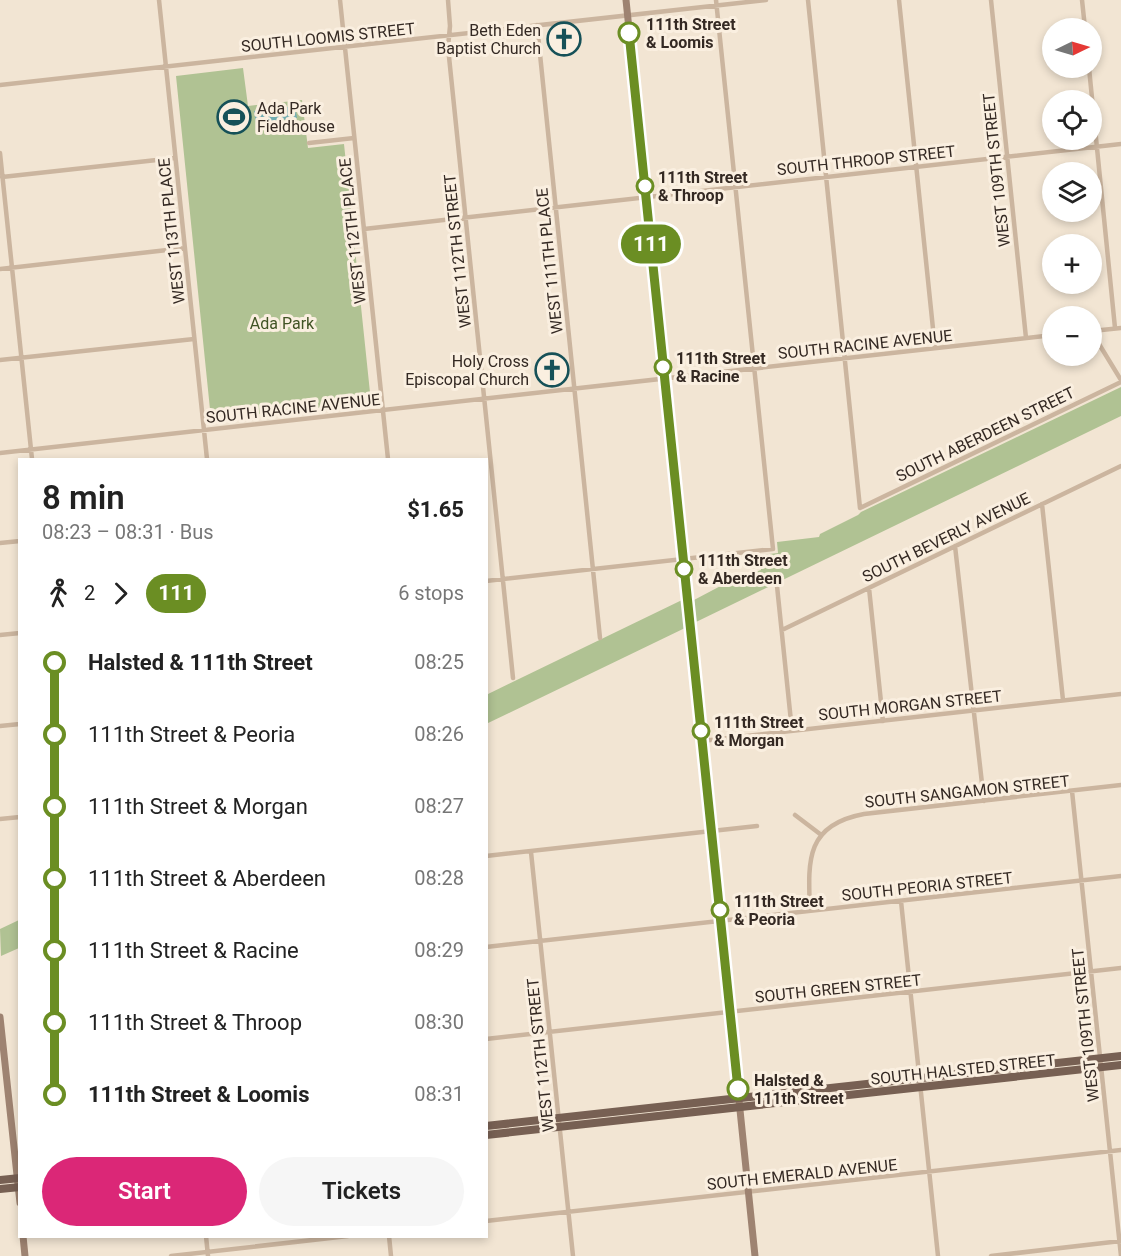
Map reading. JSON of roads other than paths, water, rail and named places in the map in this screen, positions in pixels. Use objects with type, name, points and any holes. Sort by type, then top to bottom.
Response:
[{"type":"main road","points":[[626,0],[755,1256]]},
{"type":"main road","points":[[0,1017],[18,1178],[0,1180]]},
{"type":"main road","name":"SOUTH HALSTED STREET","points":[[488,1126],[1121,1056]]},
{"type":"main road","name":"SOUTH HALSTED STREET","points":[[488,1135],[1121,1065]]},
{"type":"main road","points":[[0,1189],[18,1187]]},
{"type":"main road","points":[[23,1238],[25,1256]]},
{"type":"street","name":"WEST 113TH PLACE","points":[[159,0],[207,458]]},
{"type":"street","name":"WEST 112TH PLACE","points":[[340,0],[388,458]]},
{"type":"street","name":"WEST 112TH STREET","points":[[448,0],[448,47],[513,678]]},
{"type":"street","name":"SOUTH LOOMIS STREET","points":[[0,85],[537,26],[716,3],[766,0]]},
{"type":"street","points":[[808,0],[845,358]]},
{"type":"street","points":[[899,0],[935,348]]},
{"type":"street","name":"WEST 109TH STREET","points":[[991,0],[1026,338]]},
{"type":"street","points":[[1082,0],[1084,18]]},
{"type":"street","points":[[488,581],[773,549],[716,3]]},
{"type":"street","name":"WEST 111TH PLACE","points":[[537,26],[600,638]]},
{"type":"street","points":[[309,143],[354,138]]},
{"type":"street","name":"SOUTH THROOP STREET","points":[[1102,146],[1121,144]]},
{"type":"street","name":"SOUTH THROOP STREET","points":[[364,229],[1070,150]]},
{"type":"street","points":[[1097,150],[1118,328],[1102,330]]},
{"type":"street","points":[[0,153],[32,458]]},
{"type":"street","points":[[1,177],[175,158]]},
{"type":"street","points":[[0,269],[185,248]]},
{"type":"street","name":"SOUTH RACINE AVENUE","points":[[0,453],[1042,336]]},
{"type":"street","points":[[0,360],[194,339]]},
{"type":"street","points":[[1102,349],[1121,381]]},
{"type":"street","name":"SOUTH ABERDEEN STREET","points":[[845,358],[860,508],[1121,381]]},
{"type":"street","name":"SOUTH BEVERLY AVENUE","points":[[782,630],[1121,466]]},
{"type":"street","points":[[1042,504],[1063,700]]},
{"type":"street","points":[[0,543],[18,541]]},
{"type":"street","points":[[955,546],[984,801]]},
{"type":"street","points":[[777,585],[792,731]]},
{"type":"street","points":[[869,588],[882,721]]},
{"type":"street","points":[[0,635],[18,633]]},
{"type":"street","name":"SOUTH MORGAN STREET","points":[[702,741],[1121,694]]},
{"type":"street","points":[[0,726],[18,724]]},
{"type":"street","name":"SOUTH SANGAMON STREET","points":[[820,834],[837,822],[854,815],[1121,785]]},
{"type":"street","name":"WEST 109TH STREET","points":[[1072,791],[1121,1256]]},
{"type":"street","points":[[795,814],[820,834],[809,864],[810,911]]},
{"type":"street","points":[[0,819],[18,817]]},
{"type":"street","points":[[488,856],[757,826]]},
{"type":"street","name":"WEST 112TH STREET","points":[[531,852],[573,1256]]},
{"type":"street","name":"SOUTH PEORIA STREET","points":[[488,947],[1121,876]]},
{"type":"street","points":[[901,901],[938,1256]]},
{"type":"street","name":"SOUTH GREEN STREET","points":[[488,1039],[1121,968]]},
{"type":"street","name":"SOUTH EMERALD AVENUE","points":[[488,1221],[1121,1150]]},
{"type":"street","points":[[206,1238],[208,1254]]},
{"type":"street","points":[[171,1256],[208,1254],[332,1238]]},
{"type":"street","points":[[389,1238],[391,1256]]},
{"type":"street","points":[[991,1256],[1120,1242]]},
{"type":"water","points":[[295,106],[297,118],[256,123],[254,111]]},
{"type":"place","name":"111th Street & Loomis","points":[[629,33]]},
{"type":"place","name":"Beth Eden Baptist Church","points":[[564,39]]},
{"type":"place","name":"Ada Park Fieldhouse","points":[[234,117]]},
{"type":"place","name":"111th Street & Throop","points":[[645,186]]},
{"type":"place","name":"111th Street & Racine","points":[[663,367]]},
{"type":"place","name":"Holy Cross Episcopal Church","points":[[552,370]]},
{"type":"place","name":"111th Street & Aberdeen","points":[[684,569]]},
{"type":"place","name":"111th Street & Morgan","points":[[701,731]]},
{"type":"place","name":"111th Street & Peoria","points":[[720,910]]},
{"type":"place","name":"Halsted & 111th Street","points":[[738,1089]]},
{"type":"park label","name":"Ada Park","points":[[282,323]]}]
